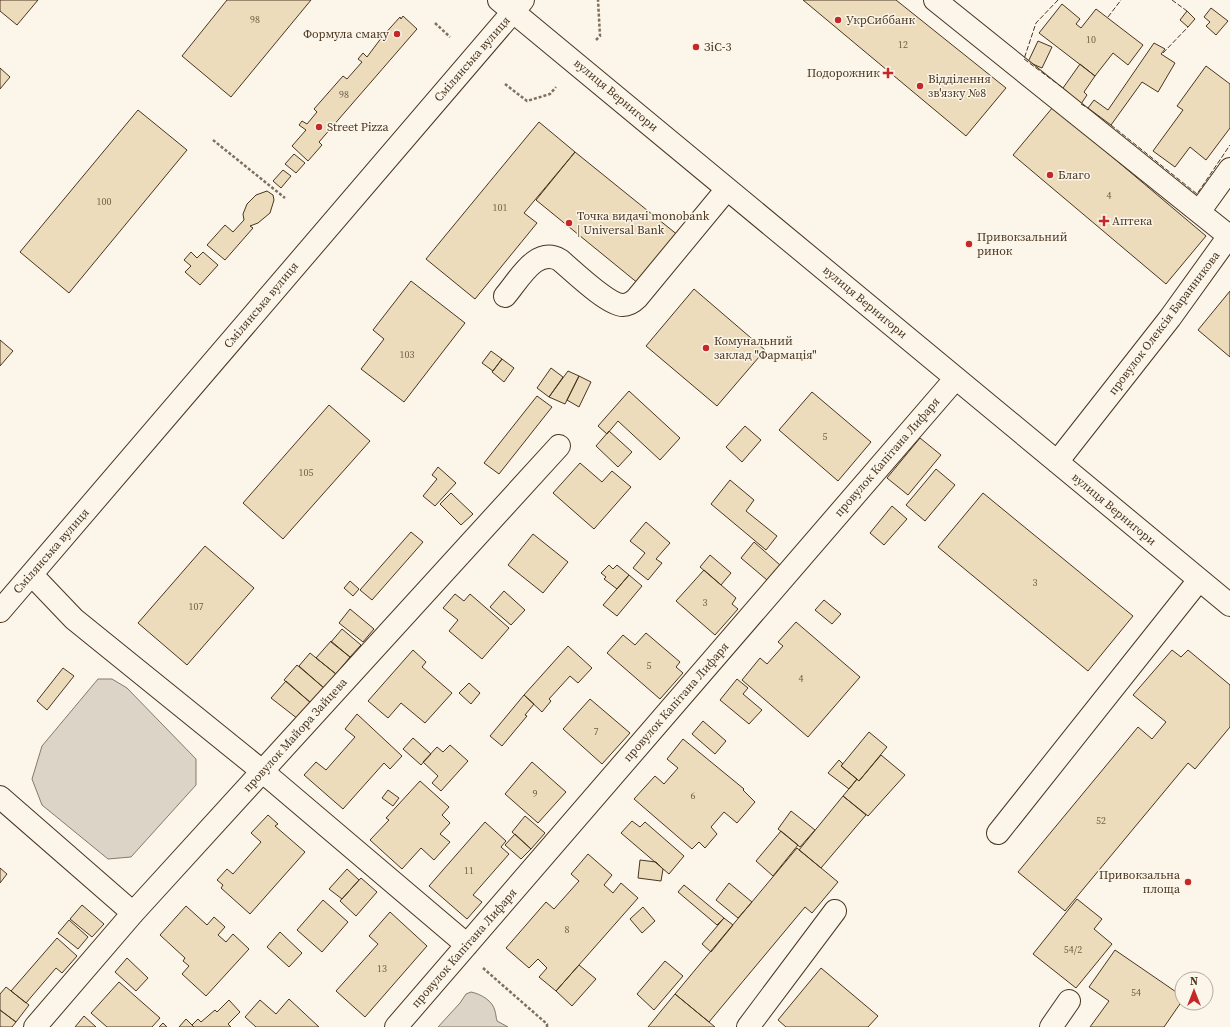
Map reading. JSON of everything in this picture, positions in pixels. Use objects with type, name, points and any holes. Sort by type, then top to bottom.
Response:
[{"type":"street","name":"провулок Олексія Баранникова","points":[[935,0],[1229,237],[1170,318],[1057,462]]},
{"type":"street","name":"вулиця Вернигори","points":[[512,4],[727,189],[1230,605]]},
{"type":"street","name":"Смілянська вулиця","points":[[0,611],[344,207],[512,4]]},
{"type":"street","points":[[1199,212],[1230,169]]},
{"type":"street","points":[[505,296],[533,262],[539,258],[554,256],[610,301],[624,305],[631,303],[637,298],[727,189]]},
{"type":"street","name":"провулок Капітана Лифаря","points":[[396,1027],[956,378]]},
{"type":"street","name":"провулок Майора Зайцева","points":[[35,1027],[133,913],[559,446]]},
{"type":"street","points":[[32,574],[74,619],[262,771],[465,948]]},
{"type":"street","points":[[998,833],[1199,580]]},
{"type":"street","points":[[0,797],[133,913]]},
{"type":"street","points":[[748,1027],[835,911]]},
{"type":"street","points":[[1051,1027],[1069,1001]]},
{"type":"path","points":[[596,40],[600,36],[598,0]]},
{"type":"path","points":[[435,23],[450,36]]},
{"type":"path","points":[[505,84],[527,101],[550,94],[556,87]]},
{"type":"path","points":[[212,140],[285,198]]},
{"type":"path","points":[[465,948],[547,1024],[547,1027]]},
{"type":"shaded area","points":[[98,679],[112,679],[127,688],[196,759],[196,785],[131,857],[108,859],[42,805],[32,779],[42,746]]},
{"type":"shaded area","points":[[471,992],[479,994],[489,1001],[494,1007],[497,1021],[508,1027],[438,1027],[460,1003],[466,994]]},
{"type":"building","points":[[0,0],[38,0],[17,25],[0,11]]},
{"type":"building","points":[[227,0],[311,0],[231,97],[182,56]]},
{"type":"building","points":[[803,0],[896,0],[1006,88],[966,136]]},
{"type":"building","points":[[1062,4],[1080,19],[1076,24],[1081,28],[1096,9],[1143,45],[1128,65],[1113,53],[1095,76],[1039,33]]},
{"type":"building","points":[[1211,8],[1228,21],[1216,35],[1206,26],[1210,22],[1204,17]]},
{"type":"building","points":[[1187,11],[1195,19],[1188,27],[1180,20]]},
{"type":"building","points":[[403,16],[417,29],[319,142],[322,145],[308,161],[292,146],[306,130],[299,125],[302,121],[307,124],[317,112],[314,109],[343,76],[347,79],[362,62],[358,59],[363,53],[367,57],[382,37],[400,17],[401,19]]},
{"type":"building","points":[[1038,41],[1052,47],[1042,68],[1028,62]]},
{"type":"building","points":[[1154,43],[1165,49],[1161,54],[1175,63],[1158,92],[1142,82],[1111,125],[1088,108],[1094,100],[1108,110]]},
{"type":"building","points":[[1080,64],[1095,76],[1084,92],[1087,95],[1081,104],[1063,88]]},
{"type":"building","points":[[1206,66],[1230,84],[1230,128],[1206,160],[1190,147],[1175,167],[1153,151],[1183,110],[1177,106]]},
{"type":"building","points":[[0,68],[10,77],[0,89]]},
{"type":"building","points":[[1053,107],[1206,236],[1166,284],[1013,155]]},
{"type":"building","points":[[138,110],[187,150],[69,293],[20,252]]},
{"type":"building","points":[[539,122],[575,152],[524,213],[537,223],[475,299],[426,259]]},
{"type":"building","points":[[575,152],[679,236],[639,284],[536,200]]},
{"type":"building","points":[[294,154],[305,163],[296,173],[285,164]]},
{"type":"building","points":[[283,170],[291,176],[281,188],[273,181]]},
{"type":"building","points":[[267,191],[273,195],[274,200],[270,213],[258,223],[250,226],[253,228],[225,260],[207,245],[225,225],[233,232],[244,220],[243,214],[247,204],[256,195]]},
{"type":"building","points":[[191,252],[197,258],[203,252],[218,265],[200,285],[185,272],[191,266],[184,260]]},
{"type":"building","points":[[411,281],[465,323],[404,402],[361,369],[384,339],[373,330]]},
{"type":"building","name":"Комунальний заклад \"Фармація\"","points":[[694,289],[765,350],[717,406],[646,346]]},
{"type":"building","points":[[1230,291],[1230,357],[1198,330]]},
{"type":"building","points":[[0,340],[13,351],[0,366]]},
{"type":"building","points":[[491,351],[502,359],[493,371],[482,363]]},
{"type":"building","points":[[502,359],[514,368],[504,382],[492,372]]},
{"type":"building","points":[[551,368],[563,377],[549,397],[537,388]]},
{"type":"building","points":[[568,371],[579,376],[565,404],[549,397]]},
{"type":"building","points":[[579,376],[591,382],[579,407],[567,400]]},
{"type":"building","points":[[629,391],[680,438],[660,460],[618,421],[607,434],[598,426]]},
{"type":"building","points":[[812,392],[871,442],[838,481],[779,430]]},
{"type":"building","points":[[537,396],[552,407],[499,474],[484,463]]},
{"type":"building","points":[[329,405],[370,441],[283,539],[243,503]]},
{"type":"building","points":[[745,426],[761,440],[742,462],[726,447]]},
{"type":"building","points":[[609,431],[632,452],[618,467],[596,446]]},
{"type":"building","points":[[920,438],[941,455],[908,495],[887,478]]},
{"type":"building","points":[[580,463],[602,482],[612,471],[631,487],[594,529],[553,493]]},
{"type":"building","points":[[438,467],[456,483],[435,506],[423,496],[437,479],[432,475]]},
{"type":"building","points":[[936,469],[955,485],[925,521],[906,505]]},
{"type":"building","points":[[730,480],[754,500],[746,511],[777,536],[766,550],[711,504]]},
{"type":"building","points":[[451,493],[473,514],[461,525],[440,504]]},
{"type":"building","points":[[983,493],[1133,616],[1088,671],[938,547]]},
{"type":"building","points":[[892,506],[907,519],[884,545],[870,533]]},
{"type":"building","points":[[646,522],[670,543],[656,559],[662,563],[648,580],[633,568],[645,553],[630,541]]},
{"type":"building","points":[[411,532],[423,542],[372,600],[360,590]]},
{"type":"building","points":[[533,534],[568,562],[543,593],[508,565]]},
{"type":"building","points":[[754,542],[780,565],[767,580],[741,558]]},
{"type":"building","points":[[205,546],[254,588],[187,665],[138,623]]},
{"type":"building","points":[[710,555],[731,573],[721,585],[700,567]]},
{"type":"building","points":[[609,565],[613,569],[617,565],[629,575],[617,589],[604,579],[606,577],[601,573]]},
{"type":"building","points":[[704,570],[736,598],[732,604],[738,609],[715,635],[676,601]]},
{"type":"building","points":[[629,575],[642,586],[617,616],[603,605]]},
{"type":"building","points":[[350,581],[359,589],[353,596],[344,588]]},
{"type":"building","points":[[504,591],[525,610],[511,625],[490,607]]},
{"type":"building","points":[[455,594],[464,601],[470,594],[509,628],[482,659],[449,631],[458,620],[443,608]]},
{"type":"building","points":[[824,600],[841,614],[832,624],[815,610]]},
{"type":"building","points":[[350,609],[374,629],[363,642],[339,623]]},
{"type":"building","points":[[796,622],[860,677],[808,737],[742,680],[760,658],[767,664],[783,646],[778,642]]},
{"type":"building","points":[[342,629],[361,645],[350,657],[331,642]]},
{"type":"building","points":[[646,633],[680,662],[676,667],[683,673],[660,699],[607,653],[623,635],[635,645]]},
{"type":"building","points":[[331,641],[350,657],[336,674],[316,658]]},
{"type":"building","points":[[568,646],[592,668],[578,683],[570,676],[549,699],[551,701],[542,712],[524,695]]},
{"type":"building","points":[[413,650],[426,662],[422,667],[452,693],[425,723],[401,703],[388,718],[368,701]]},
{"type":"building","points":[[1172,650],[1181,657],[1188,650],[1230,685],[1230,727],[1195,769],[1188,763],[1065,911],[1018,872],[1138,727],[1152,739],[1166,722],[1133,695]]},
{"type":"building","points":[[310,653],[336,674],[324,688],[299,666]]},
{"type":"building","points":[[297,665],[324,688],[311,703],[284,680]]},
{"type":"building","points":[[63,668],[74,676],[47,710],[37,701]]},
{"type":"building","points":[[737,679],[748,688],[743,694],[762,710],[749,724],[720,700]]},
{"type":"building","points":[[286,681],[311,703],[298,719],[271,698]]},
{"type":"building","points":[[469,683],[480,693],[471,704],[459,693]]},
{"type":"building","points":[[524,695],[534,704],[525,715],[527,716],[502,746],[490,736]]},
{"type":"building","points":[[590,699],[630,733],[602,764],[563,729]]},
{"type":"building","points":[[357,714],[402,756],[390,769],[384,763],[343,809],[304,775],[316,762],[326,770],[355,737],[345,729]]},
{"type":"building","points":[[703,721],[726,741],[715,754],[692,734]]},
{"type":"building","points":[[869,732],[887,747],[859,781],[841,766]]},
{"type":"building","points":[[413,738],[431,754],[421,765],[403,749]]},
{"type":"building","points":[[683,739],[744,789],[743,790],[755,802],[737,823],[724,812],[711,827],[717,834],[705,848],[699,842],[692,849],[634,799],[655,776],[664,784],[678,768],[667,759]]},
{"type":"building","points":[[450,745],[468,761],[441,791],[432,783],[438,776],[423,762],[437,747],[443,752]]},
{"type":"building","points":[[881,755],[905,775],[868,816],[843,796],[857,779],[859,781]]},
{"type":"building","points":[[839,760],[843,764],[841,766],[857,779],[849,789],[828,773]]},
{"type":"building","points":[[532,762],[566,792],[538,823],[505,794]]},
{"type":"building","points":[[420,781],[449,807],[442,815],[450,823],[440,834],[450,842],[434,860],[421,848],[402,869],[370,840],[389,820],[386,818]]},
{"type":"building","points":[[388,790],[399,798],[393,806],[382,798]]},
{"type":"building","points":[[843,796],[866,815],[821,868],[799,850]]},
{"type":"building","points":[[791,811],[815,830],[800,847],[778,829]]},
{"type":"building","points":[[268,815],[278,824],[275,826],[305,852],[250,914],[221,888],[223,885],[217,880],[227,869],[233,874],[261,842],[251,833]]},
{"type":"building","points":[[525,816],[545,833],[531,849],[512,832]]},
{"type":"building","points":[[632,821],[640,827],[645,822],[684,856],[669,874],[621,833]]},
{"type":"building","points":[[485,822],[506,841],[501,847],[509,854],[473,895],[482,902],[467,919],[429,886]]},
{"type":"building","points":[[781,831],[798,845],[773,876],[756,861]]},
{"type":"building","points":[[515,834],[531,849],[521,859],[505,845]]},
{"type":"building","points":[[797,848],[838,882],[812,913],[805,907],[709,1022],[675,994]]},
{"type":"building","points":[[588,854],[612,875],[604,885],[613,893],[621,883],[638,898],[556,991],[539,977],[547,968],[538,959],[529,968],[506,948],[546,902],[554,909],[579,881],[571,874]]},
{"type":"building","points":[[640,860],[656,862],[663,869],[661,881],[638,878]]},
{"type":"building","points":[[0,868],[7,874],[0,883]]},
{"type":"building","points":[[347,869],[359,880],[342,899],[329,889]]},
{"type":"building","points":[[361,878],[377,892],[356,916],[340,901]]},
{"type":"building","points":[[729,883],[752,902],[738,918],[716,900]]},
{"type":"building","points":[[684,885],[724,918],[717,925],[678,892]]},
{"type":"building","points":[[1077,899],[1102,919],[1094,929],[1112,944],[1076,988],[1033,954]]},
{"type":"building","points":[[323,900],[348,922],[322,952],[297,930]]},
{"type":"building","points":[[82,905],[104,924],[92,937],[70,919]]},
{"type":"building","points":[[186,906],[207,925],[214,917],[225,927],[218,935],[226,942],[233,934],[249,949],[206,996],[182,974],[189,966],[183,961],[185,958],[160,935]]},
{"type":"building","points":[[643,907],[655,921],[642,933],[630,919]]},
{"type":"building","points":[[390,912],[427,946],[365,1017],[336,991],[378,944],[369,936]]},
{"type":"building","points":[[724,918],[733,925],[711,952],[702,944]]},
{"type":"building","points":[[69,920],[88,937],[78,949],[58,933]]},
{"type":"building","points":[[280,932],[302,953],[289,967],[267,947]]},
{"type":"building","points":[[57,938],[77,956],[62,973],[56,968],[26,1003],[11,991]]},
{"type":"building","points":[[1115,950],[1174,991],[1175,1011],[1164,1027],[1090,1027],[1109,1001],[1089,987]]},
{"type":"building","points":[[127,958],[148,978],[136,991],[115,972]]},
{"type":"building","points":[[665,961],[683,976],[654,1010],[637,994]]},
{"type":"building","points":[[579,965],[596,979],[572,1006],[556,991]]},
{"type":"building","points":[[821,968],[878,1016],[868,1027],[786,1027],[778,1020]]},
{"type":"building","points":[[119,982],[160,1018],[152,1027],[107,1027],[91,1013]]},
{"type":"building","points":[[6,987],[29,1005],[16,1022],[0,1010],[0,994]]},
{"type":"building","points":[[675,994],[709,1022],[715,1027],[648,1027]]},
{"type":"building","points":[[289,999],[319,1027],[256,1027],[245,1017],[260,1000],[276,1014]]},
{"type":"building","points":[[229,1000],[240,1012],[228,1024],[231,1027],[194,1027],[192,1025],[198,1019],[201,1022],[215,1010],[217,1012]]},
{"type":"building","points":[[0,1010],[16,1022],[12,1027],[0,1027]]},
{"type":"building","points":[[84,1016],[96,1027],[75,1027]]},
{"type":"building","points":[[186,1019],[194,1027],[179,1027]]},
{"type":"building","points":[[163,1023],[167,1027],[159,1027]]},
{"type":"fence","points":[[1058,0],[1036,23],[1024,59],[1063,88]]},
{"type":"fence","points":[[1108,17],[1121,0]]},
{"type":"fence","points":[[1172,0],[1187,11]]},
{"type":"fence","points":[[1163,53],[1188,27]]},
{"type":"fence","points":[[1081,104],[1088,108]]},
{"type":"fence","points":[[1111,125],[1197,194],[1230,145]]},
{"type":"place","name":"УкрСиббанк","points":[[838,20]]},
{"type":"place","name":"Формула смаку","points":[[397,34]]},
{"type":"place","name":"ЗіС-3","points":[[696,47]]},
{"type":"place","name":"Подорожник","points":[[888,73]]},
{"type":"place","name":"Відділення зв'язку №8","points":[[920,86]]},
{"type":"place","name":"Street Pizza","points":[[319,127]]},
{"type":"place","name":"Благо","points":[[1050,175]]},
{"type":"place","name":"Аптека","points":[[1104,221]]},
{"type":"place","name":"Точка видачі monobank | Universal Bank","points":[[569,223]]},
{"type":"place","name":"Привокзальний ринок","points":[[969,244]]},
{"type":"place","name":"Комунальний заклад \"Фармація\"","points":[[706,348]]},
{"type":"place","name":"Привокзальна площа","points":[[1188,882]]}]
